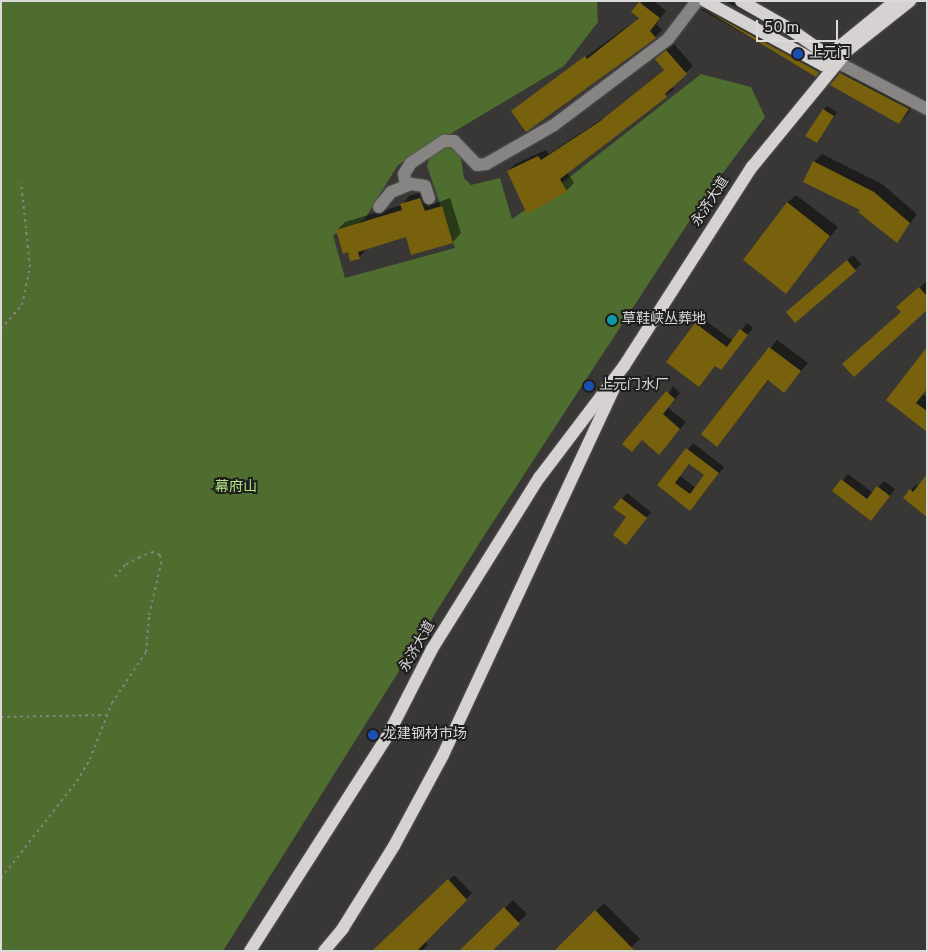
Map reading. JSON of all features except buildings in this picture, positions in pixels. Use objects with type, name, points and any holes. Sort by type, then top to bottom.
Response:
[{"type":"main road","points":[[704,1],[830,61]]},
{"type":"main road","points":[[741,1],[830,61]]},
{"type":"main road","points":[[830,61],[895,1]]},
{"type":"main road","points":[[830,61],[848,50],[910,1]]},
{"type":"main road","name":"永济大道","points":[[250,951],[388,735],[432,649],[539,478],[624,366],[752,167],[830,61]]},
{"type":"main road","name":"永济大道","points":[[324,951],[343,928],[389,854],[444,755],[624,366]]},
{"type":"street","points":[[406,186],[406,168],[444,141],[454,141],[477,164],[486,164],[554,125],[668,39],[697,1]]},
{"type":"street","points":[[830,61],[927,109]]},
{"type":"street","points":[[379,207],[392,192],[419,183],[425,186],[429,198]]},
{"type":"path","points":[[1,329],[22,305],[30,268],[21,182]]},
{"type":"path","points":[[1,878],[77,781],[90,759],[106,716],[146,652],[149,615],[161,564],[160,555],[153,552],[140,557],[125,565],[112,580]]},
{"type":"path","points":[[1,717],[106,716]]},
{"type":"green space","name":"幕府山","points":[[1,1],[597,1],[598,22],[564,66],[398,165],[364,220],[333,235],[345,278],[455,248],[427,166],[430,156],[447,146],[455,149],[461,158],[464,178],[471,185],[500,178],[512,219],[552,191],[701,74],[751,87],[765,117],[707,194],[482,539],[223,951],[1,951]]},
{"type":"place","name":"上元门","points":[[798,54]]},
{"type":"place","name":"草鞋峡丛葬地","points":[[612,320]]},
{"type":"place","name":"上元门水厂","points":[[589,386]]},
{"type":"place","name":"龙建钢材市场","points":[[373,735]]}]
